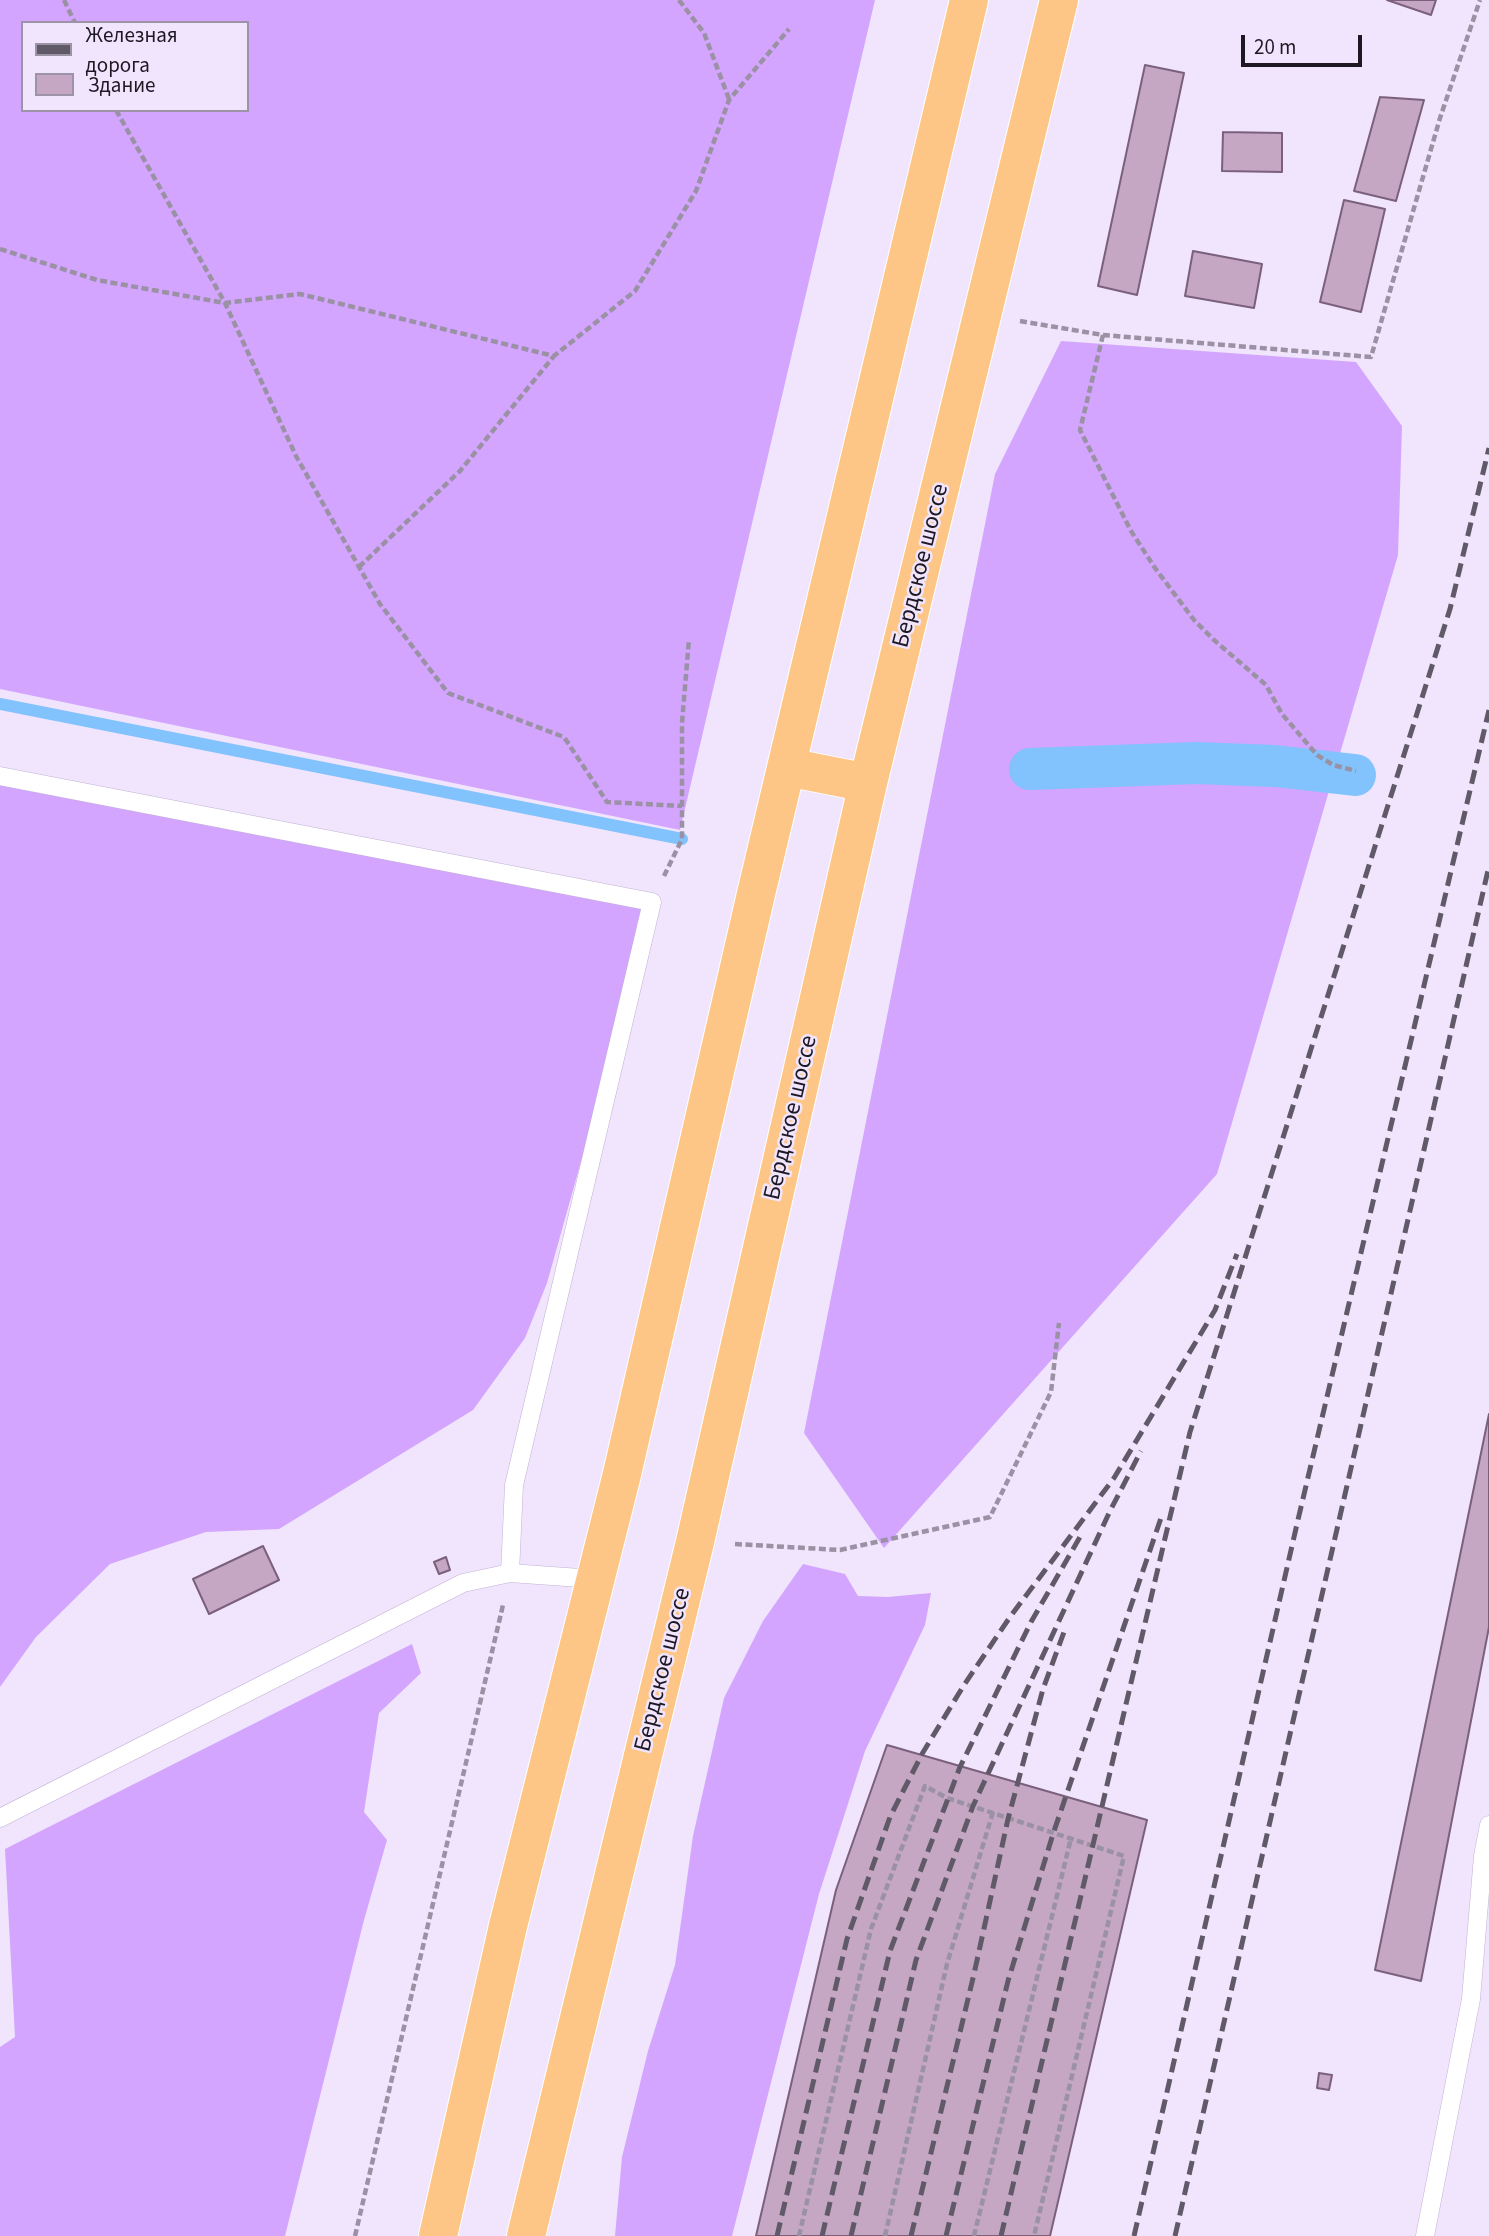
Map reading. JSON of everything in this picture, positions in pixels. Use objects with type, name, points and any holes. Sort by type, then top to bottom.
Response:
[{"type":"highway","points":[[438,2236],[508,1926],[622,1474],[968,0]]},
{"type":"highway","name":"Бердское шоссе","points":[[526,2236],[695,1542],[868,783],[1059,0]]},
{"type":"highway","points":[[787,767],[868,783]]},
{"type":"lane","points":[[0,776],[652,902],[514,1485],[510,1573]]},
{"type":"lane","points":[[0,1818],[463,1583],[510,1573],[594,1579]]},
{"type":"lane","points":[[1425,2236],[1471,1999],[1483,1856],[1489,1825]]},
{"type":"path","points":[[64,0],[74,21]]},
{"type":"path","points":[[679,0],[704,33],[729,100]]},
{"type":"path","points":[[983,315],[1103,335],[1371,357],[1440,118],[1480,0]]},
{"type":"path","points":[[359,566],[460,471],[554,356],[635,291],[696,191],[729,100],[789,29]]},
{"type":"path","points":[[117,112],[225,303],[296,456],[380,604],[449,693],[564,737],[607,803],[682,806]]},
{"type":"path","points":[[0,249],[97,280],[225,303],[300,294],[554,356]]},
{"type":"path","points":[[1103,335],[1080,430],[1131,531],[1154,568],[1194,620],[1266,685],[1283,714],[1317,755],[1333,765],[1356,771]]},
{"type":"path","points":[[652,902],[682,839],[682,723],[689,639]]},
{"type":"path","points":[[695,1542],[840,1550],[990,1517],[1051,1392],[1059,1323]]},
{"type":"path","points":[[355,2236],[510,1573]]},
{"type":"path","points":[[799,2236],[871,1929],[925,1786],[947,1798],[1124,1856],[1034,2236]]},
{"type":"path","points":[[885,2236],[947,1964],[993,1812]]},
{"type":"path","points":[[974,2236],[1071,1838]]},
{"type":"shaded area","points":[[0,0],[875,0],[680,830],[0,689]]},
{"type":"shaded area","points":[[1061,341],[1356,362],[1402,426],[1398,555],[1217,1174],[884,1548],[804,1433],[995,474]]},
{"type":"shaded area","points":[[0,772],[652,908],[547,1283],[525,1338],[473,1410],[279,1529],[206,1532],[110,1564],[36,1637],[0,1687]]},
{"type":"shaded area","points":[[803,1564],[845,1574],[858,1596],[888,1597],[931,1593],[925,1625],[865,1751],[819,1894],[732,2236],[615,2236],[622,2157],[648,2051],[675,1965],[693,1836],[724,1698],[763,1621]]},
{"type":"shaded area","points":[[412,1644],[421,1673],[379,1713],[364,1812],[387,1840],[364,1920],[285,2236],[0,2236],[0,2047],[15,2037],[5,1849]]},
{"type":"building","points":[[1387,0],[1436,0],[1431,15]]},
{"type":"building","points":[[1145,65],[1184,73],[1137,295],[1098,286]]},
{"type":"building","points":[[1380,97],[1424,100],[1396,201],[1354,191]]},
{"type":"building","points":[[1223,132],[1282,133],[1282,172],[1222,171]]},
{"type":"building","points":[[1344,200],[1385,209],[1361,312],[1320,302]]},
{"type":"building","points":[[1193,251],[1262,264],[1254,308],[1185,296]]},
{"type":"building","points":[[1489,1414],[1489,1627],[1421,1981],[1375,1970]]},
{"type":"building","points":[[263,1546],[279,1580],[209,1614],[193,1579]]},
{"type":"building","points":[[446,1557],[450,1570],[439,1574],[434,1562]]},
{"type":"building","points":[[887,1745],[1147,1820],[1050,2236],[756,2236],[836,1890]]},
{"type":"building","points":[[1319,2073],[1332,2075],[1329,2090],[1317,2088]]},
{"type":"waterway","points":[[0,704],[682,839]]},
{"type":"waterway","points":[[1030,769],[1196,763],[1275,766],[1355,775]]},
{"type":"railway","points":[[1001,2236],[1190,1432],[1450,609],[1489,448]]},
{"type":"railway","points":[[1134,2236],[1297,1524],[1489,710]]},
{"type":"railway","points":[[1175,2236],[1489,866]]},
{"type":"railway","points":[[777,2236],[847,1939],[890,1817],[922,1754],[964,1685],[1010,1617],[1114,1478],[1215,1310],[1237,1254]]},
{"type":"railway","points":[[851,2236],[916,1960],[973,1806],[1110,1511],[1141,1451]]},
{"type":"railway","points":[[946,2236],[1008,1981],[1053,1834],[1161,1518]]},
{"type":"railway","points":[[822,2236],[890,1951],[960,1767],[1031,1622],[1080,1537]]},
{"type":"railway","points":[[911,2236],[1008,1819],[1043,1689],[1064,1632]]}]
